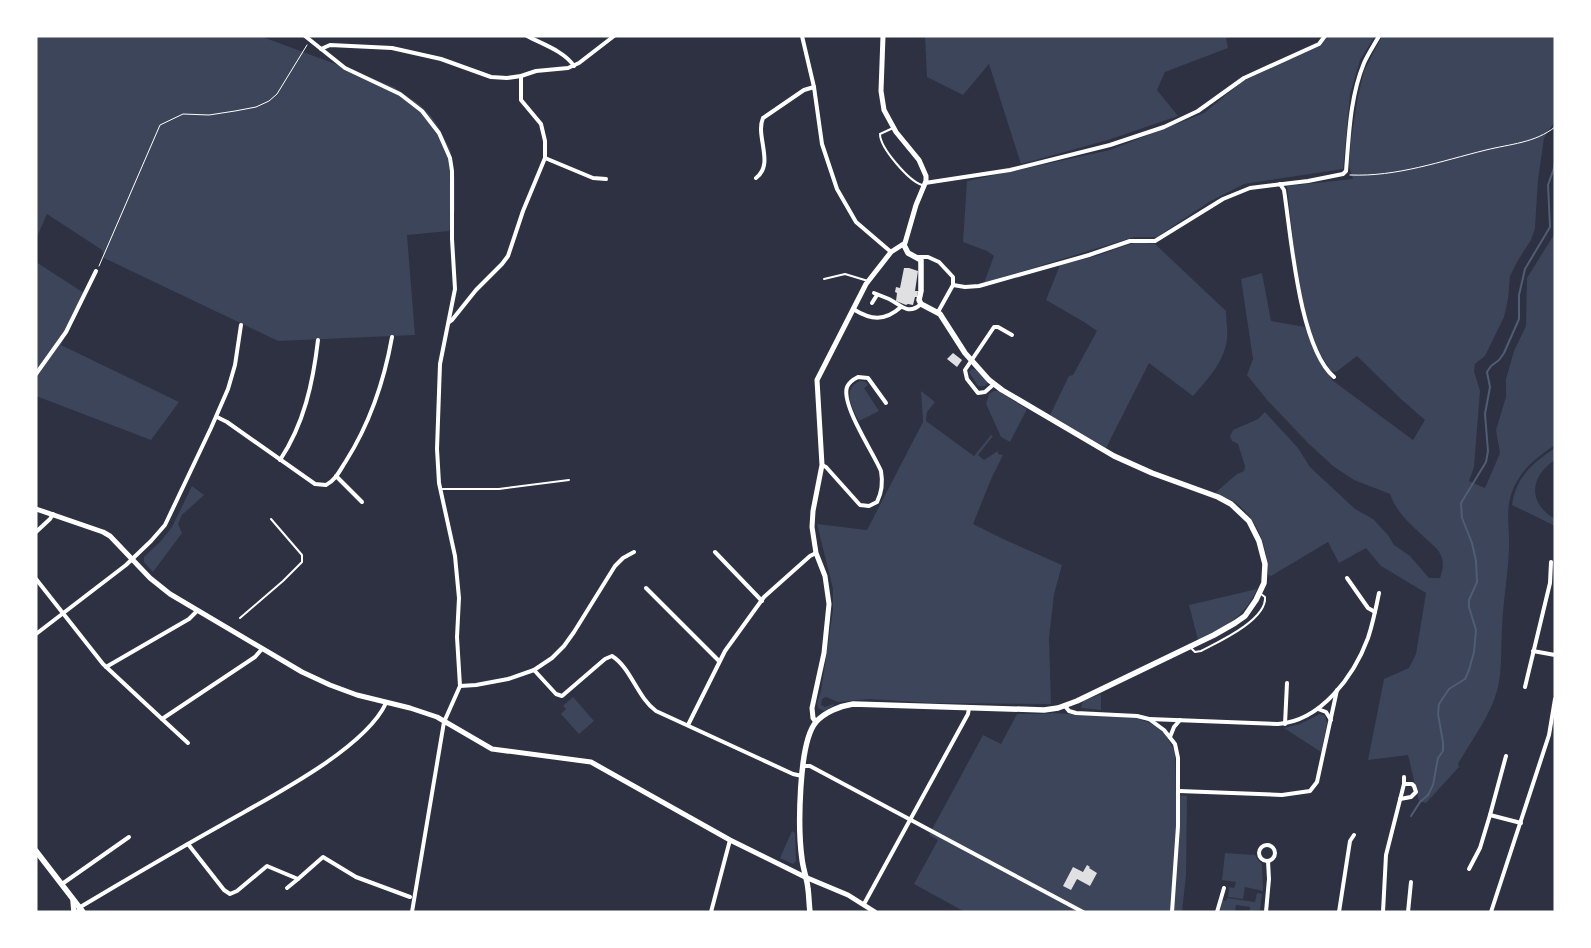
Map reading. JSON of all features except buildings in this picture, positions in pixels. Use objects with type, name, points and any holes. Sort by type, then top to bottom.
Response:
[{"type":"main road","points":[[810,912],[801,846],[802,776],[807,738],[816,722],[836,709],[853,704],[1045,710],[1065,706],[1235,624],[1245,616],[1260,594],[1265,574],[1265,564],[1259,541],[1249,521],[1231,504],[1114,456],[1020,402],[994,384],[957,342],[938,312],[921,304],[919,300],[922,291],[920,278],[921,260],[908,253],[904,244]]},
{"type":"main road","points":[[36,851],[62,884],[79,911]]},
{"type":"street","points":[[305,36],[345,68],[400,94],[432,121],[446,145],[452,171],[454,301],[440,364],[437,449],[440,490],[455,556],[459,598],[457,637],[460,686],[444,722],[412,912]]},
{"type":"street","points":[[527,36],[552,49],[574,66]]},
{"type":"street","points":[[321,49],[330,45],[379,46],[432,57],[491,76],[507,78],[536,71],[561,70],[574,66],[614,36]]},
{"type":"street","points":[[802,36],[814,87],[822,144],[826,161],[837,189],[856,222],[891,252]]},
{"type":"street","points":[[816,722],[812,718],[812,708],[824,653],[829,604],[826,576],[816,553],[812,527],[812,511],[822,465],[816,380],[868,281],[891,252],[904,244],[916,205],[925,185],[926,176],[922,165],[893,128],[882,101],[883,36]]},
{"type":"street","points":[[925,185],[1010,170],[1110,145],[1164,127],[1206,107],[1244,78],[1319,44],[1326,36]]},
{"type":"street","points":[[954,286],[979,286],[1130,241],[1155,241],[1234,193],[1250,188],[1308,181],[1345,173],[1356,89],[1365,61],[1380,36]]},
{"type":"street","points":[[448,322],[452,320],[476,290],[508,256],[545,158],[545,141],[541,124],[521,100],[521,76]]},
{"type":"street","points":[[756,178],[764,168],[761,125],[763,118],[804,90],[814,87]]},
{"type":"street","points":[[545,158],[593,178],[606,179]]},
{"type":"street","points":[[1280,184],[1284,190],[1306,325],[1322,359],[1334,377]]},
{"type":"street","points":[[918,257],[928,257],[942,264],[952,277],[954,286],[938,312]]},
{"type":"street","points":[[36,374],[66,332],[96,271]]},
{"type":"street","points":[[872,303],[875,294],[901,307],[912,310],[921,304]]},
{"type":"street","points":[[853,309],[876,318],[884,317],[901,307]]},
{"type":"street","points":[[36,634],[133,559],[168,520],[228,389],[235,365],[241,326]]},
{"type":"street","points":[[994,384],[981,394],[965,374],[966,367],[994,327],[998,327],[1012,335]]},
{"type":"street","points":[[217,416],[315,484],[320,486],[331,483],[354,449],[373,409],[381,389],[392,337]]},
{"type":"street","points":[[280,460],[293,438],[309,396],[318,340]]},
{"type":"street","points":[[822,465],[826,467],[860,505],[869,506],[877,502],[883,480],[881,471],[850,411],[846,394],[847,387],[850,382],[858,377],[868,378],[886,403]]},
{"type":"street","points":[[336,476],[362,502]]},
{"type":"street","points":[[36,509],[103,532],[117,542],[159,586],[197,611],[302,672],[357,695],[424,712],[492,749],[590,762],[730,840],[805,877],[848,895],[875,912]]},
{"type":"street","points":[[36,532],[53,514]]},
{"type":"street","points":[[460,686],[490,683],[534,670],[558,654],[615,566],[622,558],[634,552]]},
{"type":"street","points":[[715,552],[762,601]]},
{"type":"street","points":[[688,725],[719,661],[762,601],[776,586],[810,556],[816,553]]},
{"type":"street","points":[[1524,687],[1550,583],[1551,562]]},
{"type":"street","points":[[1347,578],[1368,608],[1375,612]]},
{"type":"street","points":[[36,579],[106,667],[188,743]]},
{"type":"street","points":[[646,588],[719,661]]},
{"type":"street","points":[[1065,706],[1069,711],[1076,713],[1137,716],[1149,719],[1286,724],[1304,718],[1318,709],[1338,689],[1360,655],[1367,640],[1379,593]]},
{"type":"street","points":[[106,667],[189,618],[197,611]]},
{"type":"street","points":[[162,719],[255,657],[262,649]]},
{"type":"street","points":[[1533,651],[1555,655]]},
{"type":"street","points":[[534,670],[556,694],[562,696],[605,659],[612,656],[622,665],[636,688],[651,707],[793,774],[802,776]]},
{"type":"street","points":[[1286,724],[1287,683]]},
{"type":"street","points":[[1179,791],[1282,795],[1310,791],[1317,782],[1338,689]]},
{"type":"street","points":[[1491,912],[1549,735],[1554,702]]},
{"type":"street","points":[[79,911],[188,844],[309,774],[358,738],[377,718],[386,703]]},
{"type":"street","points":[[864,904],[968,714],[969,708]]},
{"type":"street","points":[[1318,709],[1326,712],[1331,720]]},
{"type":"street","points":[[1149,719],[1170,737],[1175,744],[1178,758],[1177,858],[1172,912]]},
{"type":"street","points":[[1170,737],[1174,727],[1180,720]]},
{"type":"street","points":[[1469,869],[1480,848],[1506,756]]},
{"type":"street","points":[[803,766],[810,767],[1083,912]]},
{"type":"street","points":[[1383,912],[1386,855],[1404,778]]},
{"type":"street","points":[[1400,799],[1411,797],[1416,792],[1412,784],[1404,784]]},
{"type":"street","points":[[1490,815],[1521,823]]},
{"type":"street","points":[[1339,912],[1350,841],[1354,835]]},
{"type":"street","points":[[62,884],[129,837]]},
{"type":"street","points":[[710,912],[730,840]]},
{"type":"street","points":[[188,844],[224,890],[230,894],[237,891],[267,866],[298,879]]},
{"type":"street","points":[[1266,844],[1272,846],[1276,852],[1273,859],[1268,862],[1260,858],[1258,852],[1266,844]]},
{"type":"street","points":[[287,888],[323,857],[356,877],[410,897]]},
{"type":"street","points":[[1266,912],[1269,879],[1268,862]]},
{"type":"street","points":[[1408,912],[1411,882]]},
{"type":"street","points":[[1217,912],[1224,888]]},
{"type":"street","points":[[1069,911],[1072,906]]},
{"type":"lane","points":[[893,128],[880,134],[882,141],[905,174],[917,184],[925,185]]},
{"type":"lane","points":[[824,279],[846,274],[868,281]]},
{"type":"lane","points":[[440,490],[499,489],[569,480]]},
{"type":"lane","points":[[240,618],[302,562],[302,555],[271,519]]},
{"type":"path","points":[[96,271],[160,125],[184,114],[209,115],[256,107],[269,101],[277,94],[310,40]]},
{"type":"path","points":[[1345,173],[1356,175],[1420,168],[1488,149],[1531,140],[1548,133],[1555,127]]},
{"type":"shaded area","points":[[36,36],[260,36],[394,87],[420,105],[431,116],[450,149],[455,179],[455,211],[449,231],[407,235],[415,335],[278,341],[104,258],[102,250],[47,214],[36,239]]},
{"type":"shaded area","points":[[925,36],[1233,36],[1226,38],[1228,48],[1165,72],[1157,90],[1178,116],[1108,140],[1021,164],[989,64],[963,95],[927,77]]},
{"type":"shaded area","points":[[1329,36],[1375,36],[1360,60],[1350,94],[1343,169],[1244,184],[1209,202],[1157,237],[1134,237],[984,283],[994,256],[987,251],[963,242],[967,181],[1110,150],[1204,113],[1243,81],[1319,46]]},
{"type":"shaded area","points":[[1382,36],[1555,36],[1555,121],[1544,138],[1538,180],[1535,228],[1531,240],[1510,276],[1504,317],[1485,356],[1475,364],[1474,371],[1480,391],[1474,467],[1469,481],[1485,488],[1500,453],[1496,430],[1506,397],[1506,379],[1514,351],[1526,326],[1527,278],[1555,233],[1555,445],[1535,460],[1519,477],[1510,499],[1501,668],[1493,703],[1458,764],[1459,767],[1426,803],[1419,801],[1408,755],[1368,760],[1384,679],[1409,668],[1416,654],[1426,593],[1381,566],[1366,548],[1339,563],[1328,542],[1271,576],[1268,575],[1266,554],[1255,524],[1249,515],[1233,501],[1215,493],[1237,474],[1244,471],[1245,466],[1238,444],[1232,441],[1230,436],[1233,430],[1258,419],[1265,412],[1298,448],[1310,467],[1355,509],[1373,519],[1388,535],[1394,545],[1410,556],[1429,578],[1440,578],[1443,564],[1441,555],[1404,517],[1390,494],[1354,480],[1333,466],[1268,401],[1247,375],[1253,359],[1241,279],[1262,273],[1271,321],[1305,327],[1332,380],[1413,440],[1425,420],[1357,356],[1336,372],[1331,371],[1314,342],[1307,323],[1297,272],[1287,186],[1353,179],[1349,166],[1358,96],[1364,71]]},
{"type":"shaded area","points":[[1136,242],[1155,244],[1226,311],[1226,347],[1209,377],[1193,396],[1149,363],[1106,448],[1050,415],[1069,376],[1073,375],[1097,331],[1046,300],[1060,265],[1096,256]]},
{"type":"shaded area","points":[[36,262],[84,293],[61,345],[179,402],[151,440],[36,396]]},
{"type":"shaded area","points":[[972,369],[976,370],[987,381],[985,386],[978,386],[969,372]]},
{"type":"shaded area","points":[[860,381],[866,382],[868,385],[864,388],[879,411],[859,421],[850,400],[850,394],[854,384]]},
{"type":"shaded area","points":[[921,391],[935,402],[927,412],[926,421],[974,456],[991,435],[993,436],[978,455],[984,460],[998,451],[998,454],[1003,455],[973,524],[1062,565],[1054,594],[1049,638],[1051,704],[932,703],[869,699],[838,702],[826,697],[822,699],[821,705],[825,707],[834,705],[824,711],[818,708],[817,703],[821,691],[833,610],[833,589],[817,524],[867,530],[923,422]]},
{"type":"shaded area","points":[[998,391],[1027,409],[1010,442],[1001,437],[986,404],[989,394]]},
{"type":"shaded area","points":[[1555,448],[1555,460],[1540,474],[1535,490],[1536,498],[1540,505],[1546,513],[1555,519],[1555,526],[1512,505],[1517,486],[1527,471]]},
{"type":"shaded area","points":[[192,486],[204,495],[182,515],[178,524],[182,533],[153,572],[144,562],[144,557],[161,541],[172,527]]},
{"type":"shaded area","points":[[1257,589],[1240,614],[1217,631],[1198,640],[1189,605]]},
{"type":"shaded area","points":[[1101,694],[1101,710],[1081,708],[1083,701]]},
{"type":"shaded area","points":[[573,697],[594,721],[579,734],[561,714],[566,709],[563,706]]},
{"type":"shaded area","points":[[1053,713],[1135,718],[1148,722],[1164,733],[1175,751],[1176,795],[1187,796],[1186,875],[1182,912],[965,912],[914,884],[938,840],[929,835],[983,735],[1001,744],[1017,714]]},
{"type":"shaded area","points":[[1320,714],[1325,716],[1327,723],[1321,752],[1284,728],[1300,724]]},
{"type":"shaded area","points":[[792,831],[795,833],[796,861],[793,864],[780,858]]},
{"type":"shaded area","points":[[1225,853],[1255,855],[1262,864],[1263,891],[1245,887],[1243,899],[1228,897],[1229,887],[1234,888],[1236,882],[1222,880]]},
{"type":"shaded area","points":[[1257,893],[1262,894],[1260,910],[1250,911],[1250,907],[1236,905],[1235,912],[1220,912],[1222,900],[1226,901],[1227,898],[1255,902]]},
{"type":"waterway","points":[[1411,816],[1420,802],[1428,795],[1433,785],[1438,758],[1443,751],[1438,714],[1439,704],[1449,689],[1465,679],[1474,652],[1476,630],[1469,607],[1469,600],[1477,582],[1476,561],[1472,543],[1462,518],[1461,503],[1486,462],[1488,451],[1485,414],[1490,387],[1487,372],[1504,353],[1519,319],[1519,295],[1525,269],[1550,227],[1548,185],[1555,162]]}]
